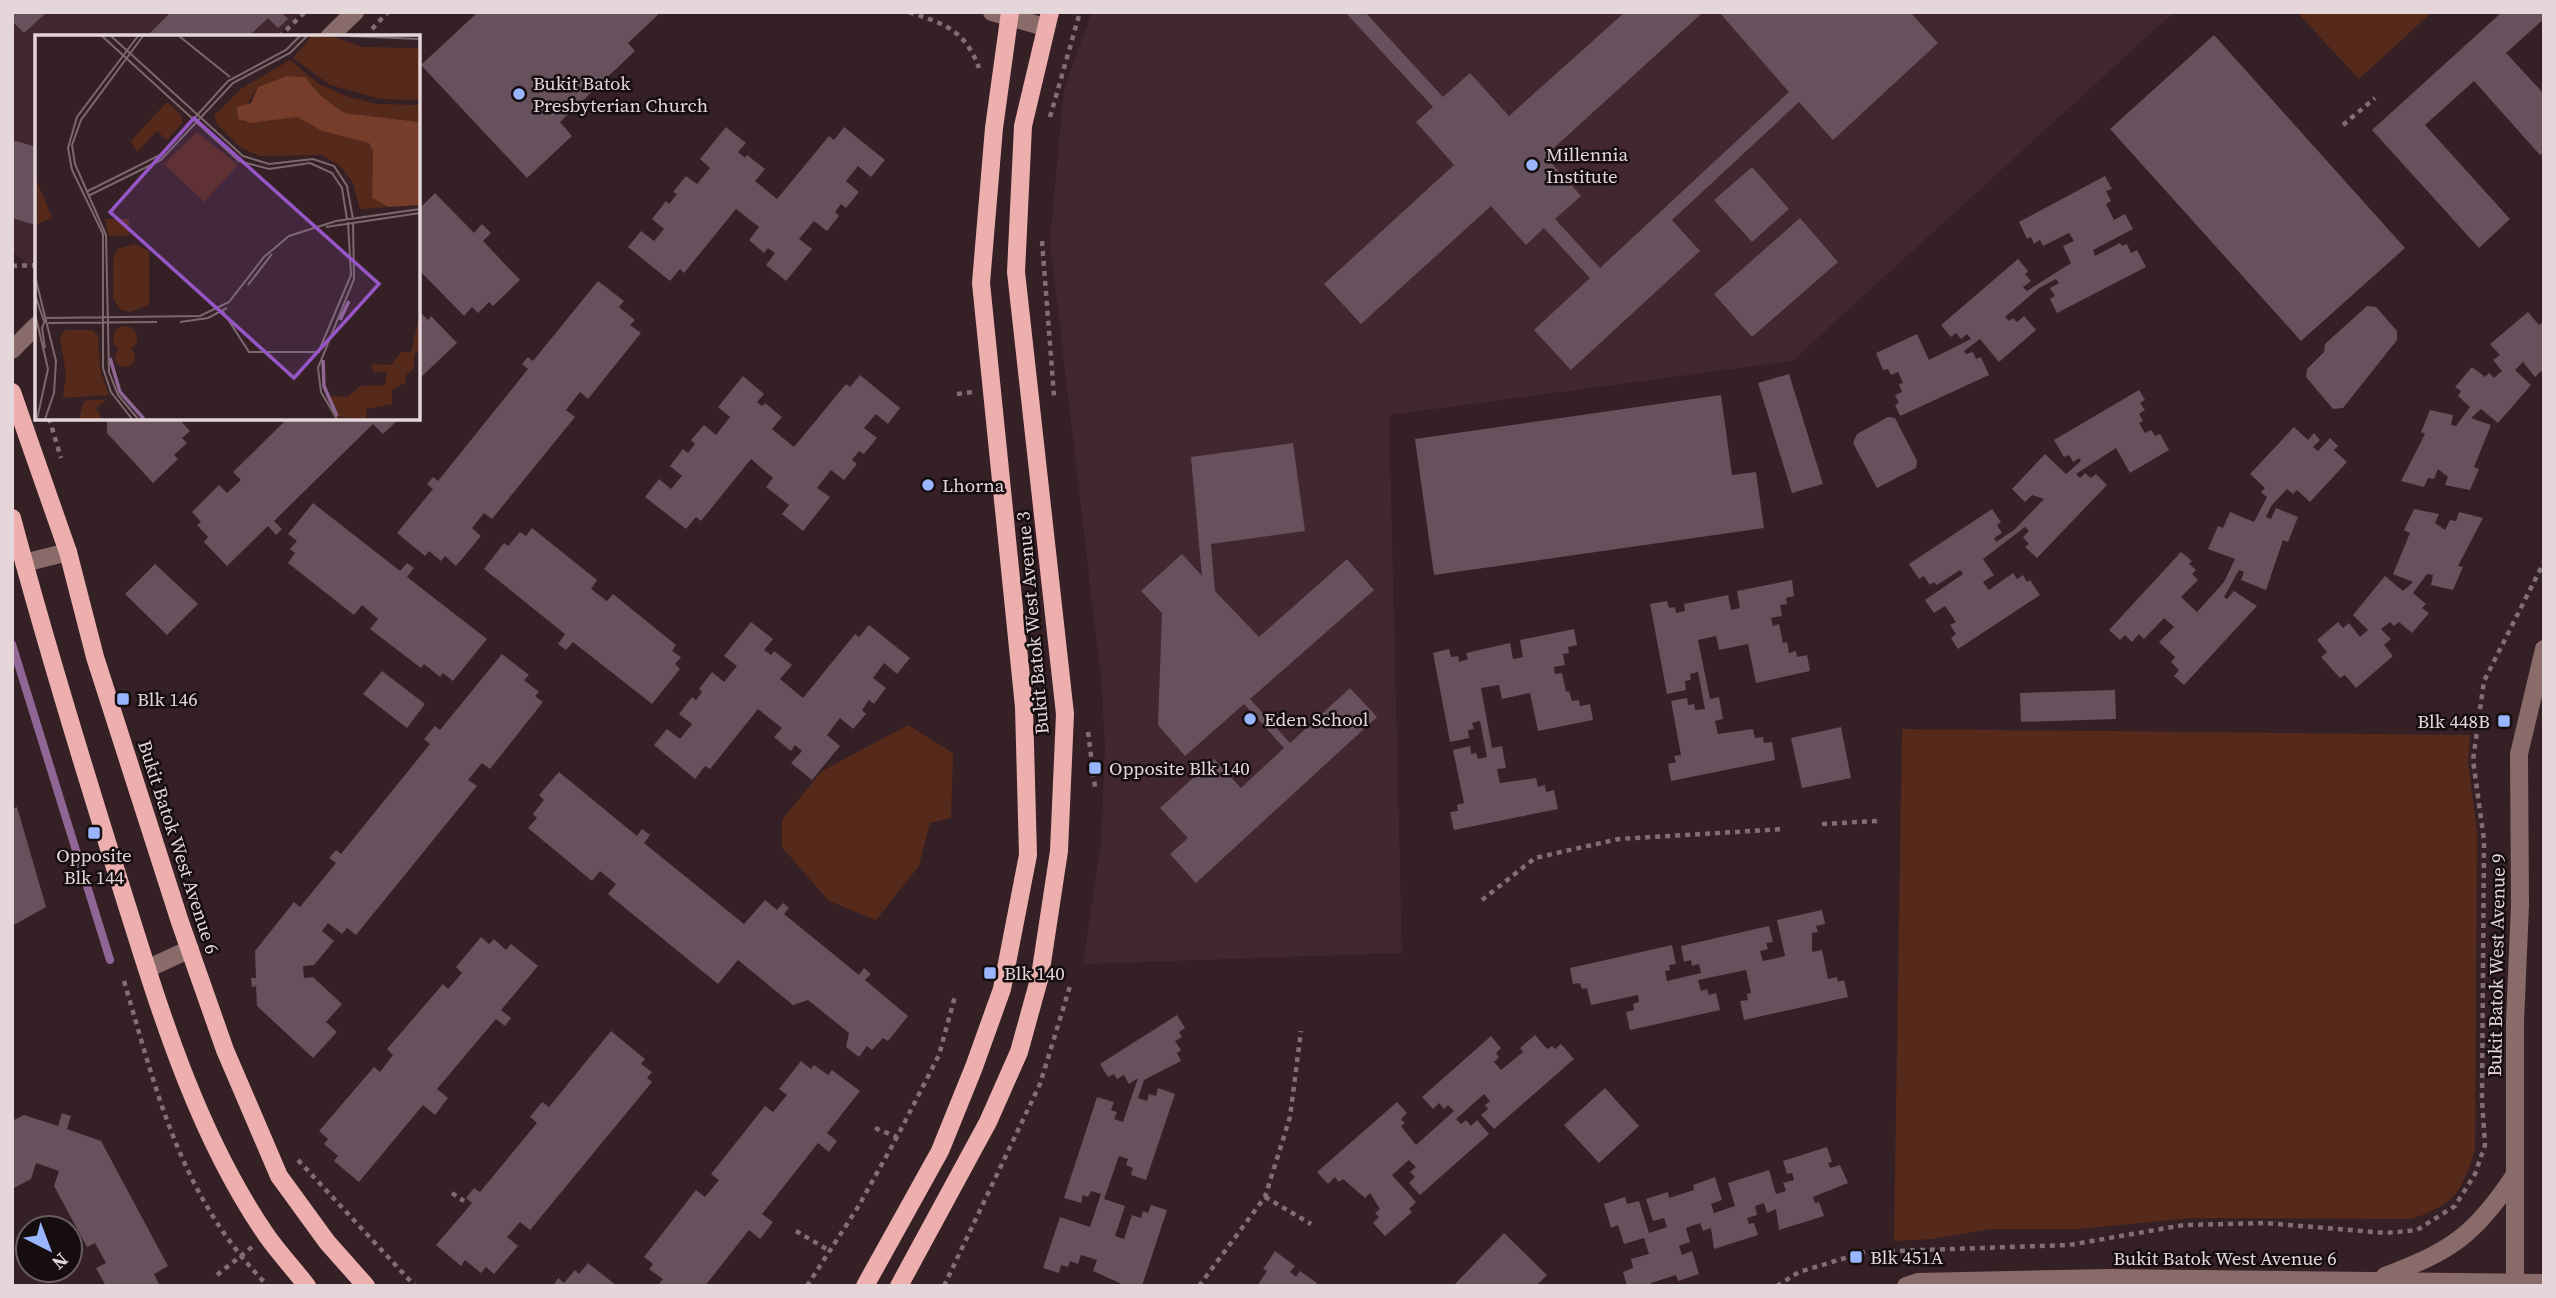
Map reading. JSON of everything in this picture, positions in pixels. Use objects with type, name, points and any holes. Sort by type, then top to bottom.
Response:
[{"type":"main road","name":"Bukit Batok West Avenue 3","points":[[865,1286],[940,1151],[974,1067],[1002,989],[1028,855],[1024,707],[981,282],[1003,14]]},
{"type":"main road","name":"Bukit Batok West Avenue 3","points":[[899,1286],[988,1122],[1019,1052],[1040,976],[1059,851],[1065,714],[1016,272],[1023,126],[1047,20]]},
{"type":"main road","name":"Bukit Batok West Avenue 6","points":[[12,391],[68,552],[95,657],[225,1050],[279,1176],[327,1242],[366,1286]]},
{"type":"main road","points":[[12,518],[70,727],[147,969],[197,1104],[227,1168],[267,1236],[307,1286]]},
{"type":"street","points":[[331,35],[355,12]]},
{"type":"street","points":[[1003,14],[1047,20]]},
{"type":"street","points":[[12,350],[35,327]]},
{"type":"street","points":[[24,563],[68,552]]},
{"type":"street","name":"Bukit Batok West Avenue 9","points":[[2515,1283],[2515,1022],[2520,905],[2519,754],[2544,649]]},
{"type":"street","points":[[147,969],[190,949]]},
{"type":"street","points":[[2375,1280],[2432,1258],[2454,1246],[2486,1216],[2514,1176]]},
{"type":"street","name":"Bukit Batok West Avenue 6","points":[[1906,1286],[1918,1283],[2109,1278],[2544,1283]]},
{"type":"path","points":[[280,35],[305,12]]},
{"type":"path","points":[[366,35],[388,12]]},
{"type":"path","points":[[909,12],[959,33],[974,54],[984,80]]},
{"type":"path","points":[[1046,130],[1080,12]]},
{"type":"path","points":[[2343,125],[2375,98]]},
{"type":"path","points":[[1041,227],[1055,405]]},
{"type":"path","points":[[12,266],[35,265]]},
{"type":"path","points":[[50,420],[65,472]]},
{"type":"path","points":[[1777,1286],[1799,1272],[1865,1252],[2069,1245],[2184,1225],[2265,1223],[2386,1233],[2417,1230],[2455,1206],[2475,1174],[2485,1145],[2482,1100],[2484,840],[2473,760],[2484,681],[2544,562]]},
{"type":"path","points":[[1087,719],[1095,787]]},
{"type":"path","points":[[1822,824],[1877,821]]},
{"type":"path","points":[[1482,900],[1535,858],[1560,852],[1619,839],[1784,829]]},
{"type":"path","points":[[124,981],[167,1124],[193,1186],[240,1257],[268,1286]]},
{"type":"path","points":[[944,1286],[1040,1084],[1071,983]]},
{"type":"path","points":[[807,1286],[897,1137],[939,1055],[955,996]]},
{"type":"path","points":[[1199,1286],[1265,1198],[1290,1117],[1301,1031]]},
{"type":"path","points":[[875,1128],[897,1137]]},
{"type":"path","points":[[294,1156],[415,1286]]},
{"type":"path","points":[[452,1193],[464,1201]]},
{"type":"path","points":[[1265,1198],[1311,1224]]},
{"type":"path","points":[[796,1231],[830,1251]]},
{"type":"path","points":[[217,1275],[240,1257]]},
{"type":"shaded area","points":[[12,12],[301,12],[278,35],[35,35],[35,272],[12,250]]},
{"type":"shaded area","name":"Millennia Institute","points":[[1092,12],[2174,12],[1792,361],[1389,415],[1402,953],[1083,964],[1101,842],[1105,750],[1102,688],[1050,241],[1064,89]]},
{"type":"shaded area","points":[[2297,12],[2432,12],[2359,79]]},
{"type":"shaded area","points":[[908,725],[953,753],[951,818],[930,823],[919,866],[876,920],[829,901],[782,847],[782,820],[822,771]]},
{"type":"shaded area","points":[[1902,729],[2470,735],[2468,762],[2477,832],[2475,1150],[2455,1195],[2439,1208],[2412,1219],[2193,1218],[2078,1229],[1992,1229],[1933,1239],[1894,1241]]},
{"type":"building","points":[[12,12],[47,12],[24,33],[12,21]]},
{"type":"building","points":[[171,12],[281,12],[288,19],[278,28],[268,18],[250,35],[148,35]]},
{"type":"building","name":"Bukit Batok Presbyterian Church","points":[[478,12],[661,12],[628,43],[635,51],[560,122],[572,136],[527,178],[421,65]]},
{"type":"building","points":[[1345,12],[1365,12],[1443,97],[1470,73],[1509,116],[1625,12],[1700,12],[1701,14],[1545,156],[1581,196],[1555,219],[1600,268],[1789,92],[1719,12],[1910,12],[1938,43],[1833,140],[1799,102],[1672,220],[1700,251],[1571,370],[1534,330],[1590,278],[1544,228],[1526,245],[1491,206],[1361,324],[1324,284],[1454,165],[1416,122],[1433,107]]},
{"type":"building","points":[[2502,12],[2544,12],[2544,19],[2506,53],[2544,94],[2544,152],[2540,155],[2474,81],[2425,125],[2510,219],[2479,248],[2372,130]]},
{"type":"building","points":[[2214,35],[2405,248],[2301,341],[2110,129]]},
{"type":"building","points":[[726,127],[746,143],[738,152],[745,158],[747,155],[765,169],[755,181],[777,199],[829,136],[834,140],[844,127],[885,160],[871,177],[858,166],[846,181],[859,192],[846,208],[841,204],[835,212],[839,216],[827,231],[814,221],[799,239],[812,249],[786,281],[766,265],[775,253],[768,248],[764,253],[749,240],[759,227],[736,209],[684,273],[680,269],[670,281],[628,247],[641,231],[654,241],[664,229],[652,219],[666,201],[669,204],[677,194],[673,192],[686,176],[697,184],[710,168],[700,159]]},
{"type":"building","points":[[12,140],[35,146],[35,225],[12,218]]},
{"type":"building","points":[[1752,167],[1789,209],[1752,242],[1714,200]]},
{"type":"building","points":[[2105,176],[2112,189],[2106,191],[2111,201],[2106,204],[2114,220],[2125,214],[2133,229],[2093,250],[2095,256],[2120,243],[2122,246],[2127,244],[2131,253],[2137,250],[2146,267],[2057,313],[2050,299],[2055,296],[2050,288],[2059,283],[2056,279],[2039,288],[2005,317],[2009,321],[2013,318],[2017,322],[2024,316],[2036,330],[1999,362],[1980,339],[1964,351],[1966,354],[1973,352],[1976,359],[1981,357],[1989,375],[1900,416],[1895,405],[1899,403],[1895,395],[1902,392],[1899,384],[1903,383],[1898,372],[1891,375],[1888,369],[1883,370],[1876,353],[1917,334],[1929,360],[1971,339],[1967,334],[1961,339],[1956,333],[1951,337],[1941,325],[2018,259],[2028,271],[2025,274],[2031,281],[2023,287],[2027,291],[2071,263],[2063,246],[2074,241],[2069,233],[2043,246],[2040,240],[2034,244],[2031,237],[2027,239],[2019,222]]},
{"type":"building","points":[[435,193],[474,233],[482,224],[491,233],[483,241],[520,280],[493,306],[489,302],[478,313],[472,307],[464,316],[420,271],[420,208]]},
{"type":"building","points":[[1800,218],[1838,262],[1752,337],[1714,294]]},
{"type":"building","points":[[598,281],[624,301],[619,307],[635,320],[630,325],[641,333],[588,399],[580,392],[566,410],[575,417],[492,519],[484,513],[472,528],[481,536],[456,566],[445,556],[441,561],[429,551],[425,556],[397,533],[433,489],[427,484],[433,477],[438,481],[528,369],[522,364],[528,357],[533,361]]},
{"type":"building","points":[[2367,306],[2376,307],[2397,331],[2397,340],[2343,408],[2333,409],[2306,377],[2307,369],[2324,352],[2325,344]]},
{"type":"building","points":[[420,312],[428,320],[431,316],[457,343],[420,378]]},
{"type":"building","points":[[2528,312],[2539,325],[2544,321],[2544,375],[2541,371],[2535,377],[2523,362],[2515,370],[2531,385],[2498,423],[2481,409],[2471,418],[2491,425],[2474,467],[2479,469],[2470,490],[2445,485],[2448,477],[2438,469],[2434,479],[2428,478],[2424,487],[2401,481],[2425,434],[2421,432],[2430,410],[2453,415],[2451,425],[2456,426],[2470,407],[2458,396],[2461,391],[2455,387],[2472,367],[2485,377],[2489,373],[2494,378],[2502,371],[2493,360],[2500,355],[2490,344]]},
{"type":"building","points":[[1789,374],[1823,484],[1792,493],[1758,383]]},
{"type":"building","points":[[860,375],[900,408],[888,424],[876,414],[864,428],[877,438],[864,454],[859,451],[852,460],[857,464],[844,480],[831,470],[817,488],[830,497],[803,531],[782,514],[789,505],[766,487],[773,478],[751,459],[701,521],[696,517],[686,529],[645,497],[659,479],[671,489],[682,476],[670,466],[683,449],[688,453],[695,444],[691,440],[704,425],[716,435],[730,417],[718,407],[743,376],[764,394],[757,402],[762,406],[765,403],[782,417],[772,429],[794,447],[846,384],[850,387]]},
{"type":"building","points":[[2139,390],[2145,400],[2140,403],[2145,410],[2139,414],[2143,421],[2139,423],[2145,433],[2151,430],[2155,436],[2160,434],[2169,450],[2130,473],[2116,448],[2076,474],[2080,478],[2085,473],[2091,478],[2096,474],[2107,485],[2037,558],[2025,547],[2029,544],[2023,537],[2029,531],[2025,527],[1983,559],[1994,575],[1983,582],[1989,590],[2013,573],[2017,579],[2023,575],[2027,582],[2030,580],[2040,595],[1958,649],[1951,638],[1956,634],[1950,625],[1956,622],[1945,606],[1934,613],[1925,600],[1963,574],[1960,570],[1937,585],[1934,582],[1930,585],[1924,576],[1919,579],[1909,564],[1992,509],[2001,522],[1997,525],[2002,533],[1994,538],[1996,542],[2014,530],[2044,499],[2032,495],[2025,502],[2012,489],[2045,454],[2066,474],[2081,461],[2079,458],[2073,462],[2069,455],[2064,457],[2054,440]]},
{"type":"building","points":[[1721,395],[1732,475],[1756,472],[1764,528],[1434,575],[1415,439]]},
{"type":"building","points":[[1888,417],[1895,418],[1917,461],[1916,468],[1877,488],[1853,443],[1857,434]]},
{"type":"building","points":[[107,420],[180,420],[190,431],[182,438],[187,443],[174,455],[178,459],[153,483],[107,433]]},
{"type":"building","points":[[286,420],[398,420],[383,434],[373,424],[274,521],[282,529],[276,535],[268,526],[227,566],[204,542],[208,537],[197,525],[201,522],[192,512],[219,485],[227,493],[241,480],[233,472]]},
{"type":"building","points":[[2294,427],[2308,440],[2314,433],[2320,440],[2313,447],[2318,451],[2330,438],[2338,446],[2334,450],[2347,462],[2310,502],[2297,490],[2293,494],[2287,489],[2271,506],[2266,517],[2271,519],[2276,508],[2298,517],[2288,542],[2283,540],[2266,590],[2241,580],[2244,572],[2239,570],[2224,597],[2227,599],[2234,591],[2257,606],[2184,685],[2174,676],[2179,670],[2171,662],[2175,657],[2159,642],[2174,627],[2164,618],[2144,639],[2139,634],[2132,642],[2125,635],[2120,640],[2109,630],[2181,552],[2192,561],[2189,564],[2196,570],[2192,574],[2198,580],[2181,597],[2197,612],[2224,582],[2235,559],[2208,549],[2218,526],[2223,528],[2230,512],[2254,522],[2267,497],[2261,492],[2265,488],[2250,474]]},
{"type":"building","points":[[1293,443],[1305,531],[1211,544],[1215,591],[1259,637],[1347,559],[1374,590],[1250,699],[1290,743],[1350,688],[1377,717],[1196,883],[1170,854],[1188,838],[1160,808],[1214,759],[1241,788],[1284,748],[1244,704],[1185,756],[1158,725],[1162,613],[1141,591],[1182,554],[1202,576],[1191,457]]},
{"type":"building","points":[[313,503],[400,571],[407,563],[414,568],[407,577],[487,639],[453,681],[443,673],[440,677],[424,664],[421,668],[370,629],[378,619],[362,605],[354,615],[288,563],[295,553],[290,549],[297,541],[288,534]]},
{"type":"building","points":[[2414,509],[2439,514],[2435,523],[2445,530],[2450,520],[2456,521],[2459,512],[2483,518],[2458,566],[2463,567],[2453,590],[2431,585],[2433,575],[2427,574],[2413,593],[2426,604],[2422,608],[2429,613],[2412,633],[2399,622],[2394,626],[2390,622],[2381,629],[2391,639],[2384,645],[2393,656],[2356,688],[2345,675],[2340,678],[2321,657],[2327,652],[2317,640],[2338,622],[2343,628],[2349,623],[2360,637],[2368,630],[2353,615],[2385,576],[2403,591],[2413,582],[2393,574],[2410,533],[2404,530]]},
{"type":"building","points":[[532,528],[597,580],[591,589],[607,601],[613,594],[676,645],[672,651],[681,657],[675,664],[680,669],[652,704],[573,642],[566,650],[558,644],[565,634],[484,569],[504,543],[508,546],[520,532],[526,536]]},
{"type":"building","points":[[155,564],[198,604],[167,635],[125,594]]},
{"type":"building","points":[[1792,580],[1794,596],[1786,598],[1787,604],[1780,605],[1782,616],[1771,618],[1773,626],[1779,624],[1783,643],[1787,642],[1789,653],[1796,651],[1797,657],[1807,655],[1810,671],[1756,683],[1748,644],[1719,650],[1716,636],[1698,640],[1710,699],[1719,697],[1723,719],[1715,721],[1718,734],[1753,729],[1755,738],[1763,737],[1764,743],[1772,742],[1775,760],[1671,781],[1668,764],[1676,762],[1674,756],[1681,755],[1671,701],[1687,698],[1688,705],[1694,704],[1695,710],[1705,709],[1698,672],[1690,674],[1691,680],[1685,681],[1686,690],[1667,694],[1650,604],[1667,601],[1669,608],[1675,607],[1676,613],[1685,611],[1684,604],[1728,595],[1731,610],[1740,608],[1737,591]]},
{"type":"building","points":[[751,622],[773,639],[764,650],[771,655],[774,651],[792,665],[780,679],[803,698],[855,634],[859,637],[869,625],[910,658],[897,674],[884,663],[873,678],[886,688],[874,704],[869,700],[862,710],[866,714],[853,729],[840,718],[827,735],[840,746],[812,780],[791,763],[802,751],[795,745],[791,751],[774,737],[782,728],[758,709],[710,769],[705,766],[695,779],[654,745],[667,729],[680,739],[692,724],[679,714],[692,697],[696,700],[702,692],[699,689],[712,672],[724,682],[737,666],[724,656]]},
{"type":"building","points":[[1574,629],[1577,645],[1568,647],[1569,653],[1563,654],[1565,665],[1554,667],[1555,674],[1562,673],[1566,692],[1569,691],[1572,701],[1579,700],[1580,706],[1590,704],[1593,720],[1538,731],[1530,693],[1502,699],[1499,685],[1481,688],[1492,748],[1502,746],[1506,768],[1497,769],[1500,783],[1536,778],[1538,787],[1545,785],[1546,792],[1554,790],[1558,809],[1454,830],[1450,812],[1458,811],[1457,805],[1464,803],[1453,750],[1470,746],[1471,754],[1476,753],[1478,759],[1487,757],[1480,721],[1472,723],[1474,729],[1468,730],[1469,738],[1450,742],[1433,653],[1449,649],[1451,657],[1458,656],[1459,662],[1468,659],[1466,653],[1510,643],[1513,659],[1523,657],[1520,640]]},
{"type":"building","points":[[502,654],[529,675],[524,680],[539,692],[535,696],[543,702],[490,769],[482,763],[468,780],[477,786],[356,935],[347,928],[342,934],[328,923],[322,931],[334,941],[314,965],[303,966],[304,978],[313,977],[342,1004],[326,1022],[337,1032],[313,1058],[257,1006],[256,986],[252,987],[251,978],[256,978],[255,951],[294,902],[300,907],[336,863],[329,858],[336,850],[341,854],[430,744],[424,739],[435,726],[440,730]]},
{"type":"building","points":[[382,671],[425,704],[407,728],[363,694]]},
{"type":"building","points":[[2115,690],[2116,719],[2021,722],[2020,693]]},
{"type":"building","points":[[1841,727],[1851,778],[1802,788],[1791,738]]},
{"type":"building","points":[[559,772],[637,836],[642,829],[650,835],[644,843],[744,924],[765,900],[777,910],[783,903],[789,908],[784,914],[859,975],[864,968],[871,974],[865,980],[908,1016],[888,1041],[883,1038],[872,1050],[867,1046],[859,1057],[846,1047],[849,1033],[808,1000],[793,1005],[738,960],[718,984],[608,894],[616,884],[600,871],[592,881],[528,828],[537,818],[533,814],[544,800],[539,795]]},
{"type":"building","points":[[17,807],[46,907],[12,926],[12,809]]},
{"type":"building","points":[[1822,910],[1825,924],[1816,926],[1818,932],[1812,933],[1812,952],[1822,950],[1828,979],[1837,977],[1838,982],[1844,980],[1848,997],[1744,1020],[1740,1001],[1748,1000],[1747,994],[1751,993],[1746,970],[1698,980],[1701,991],[1707,989],[1709,995],[1716,993],[1720,1010],[1630,1030],[1626,1012],[1634,1010],[1633,1004],[1639,1002],[1638,995],[1591,1005],[1587,988],[1582,989],[1580,983],[1573,984],[1570,968],[1672,945],[1676,964],[1669,965],[1670,970],[1665,971],[1667,981],[1701,973],[1699,964],[1692,966],[1691,960],[1684,962],[1681,946],[1769,926],[1773,942],[1766,943],[1768,949],[1760,951],[1763,961],[1785,956],[1777,920]]},
{"type":"building","points":[[481,937],[489,944],[494,939],[506,950],[511,944],[538,966],[501,1010],[511,1018],[505,1026],[496,1019],[437,1089],[448,1098],[435,1115],[423,1105],[359,1182],[334,1161],[338,1156],[324,1144],[328,1139],[319,1131],[374,1067],[380,1072],[393,1055],[387,1049],[443,984],[448,989],[462,973],[456,967]]},
{"type":"building","points":[[1177,1015],[1185,1028],[1179,1032],[1182,1037],[1175,1041],[1181,1050],[1177,1053],[1181,1061],[1144,1080],[1138,1098],[1147,1101],[1149,1094],[1156,1096],[1158,1088],[1175,1094],[1146,1180],[1131,1175],[1133,1168],[1126,1165],[1128,1159],[1119,1156],[1104,1199],[1125,1206],[1115,1236],[1124,1239],[1132,1215],[1141,1218],[1143,1211],[1148,1213],[1151,1205],[1167,1210],[1142,1286],[1126,1286],[1093,1271],[1097,1260],[1081,1255],[1078,1264],[1070,1261],[1068,1267],[1061,1265],[1059,1273],[1043,1268],[1060,1217],[1090,1227],[1101,1194],[1091,1191],[1088,1197],[1083,1195],[1081,1203],[1064,1198],[1097,1097],[1114,1102],[1111,1110],[1117,1112],[1114,1119],[1123,1122],[1138,1078],[1129,1084],[1124,1075],[1117,1079],[1114,1074],[1108,1077],[1100,1064]]},
{"type":"building","points":[[611,1031],[645,1059],[641,1064],[652,1072],[647,1078],[652,1082],[530,1230],[520,1222],[507,1237],[518,1246],[494,1274],[486,1267],[481,1273],[465,1260],[461,1266],[436,1245],[472,1203],[466,1198],[474,1188],[480,1192],[537,1123],[530,1117],[542,1102],[549,1107]]},
{"type":"building","points":[[1535,1035],[1547,1049],[1552,1046],[1555,1049],[1561,1044],[1574,1059],[1494,1129],[1481,1115],[1488,1109],[1485,1105],[1490,1101],[1484,1094],[1456,1119],[1461,1124],[1466,1120],[1471,1126],[1477,1120],[1489,1134],[1420,1195],[1409,1183],[1415,1177],[1410,1172],[1416,1167],[1409,1160],[1392,1175],[1416,1202],[1409,1209],[1412,1212],[1385,1236],[1373,1223],[1379,1217],[1375,1213],[1380,1209],[1370,1193],[1365,1198],[1343,1179],[1339,1182],[1335,1177],[1328,1184],[1317,1172],[1397,1102],[1407,1113],[1401,1119],[1405,1123],[1401,1126],[1416,1145],[1454,1111],[1448,1105],[1444,1109],[1439,1103],[1433,1109],[1422,1097],[1491,1036],[1501,1048],[1496,1053],[1499,1057],[1494,1062],[1501,1070],[1523,1052],[1520,1048]]},
{"type":"building","points":[[801,1061],[811,1069],[814,1065],[828,1075],[832,1070],[860,1091],[827,1133],[837,1141],[829,1152],[818,1143],[762,1214],[773,1222],[760,1239],[749,1230],[705,1286],[661,1286],[659,1284],[663,1279],[649,1269],[653,1264],[644,1257],[696,1190],[705,1197],[719,1180],[711,1174],[765,1106],[773,1112],[787,1095],[779,1089]]},
{"type":"building","points":[[1605,1088],[1639,1126],[1599,1163],[1564,1125]]},
{"type":"building","points":[[62,1113],[71,1116],[67,1129],[101,1141],[168,1266],[154,1274],[160,1286],[106,1286],[96,1268],[106,1263],[95,1243],[87,1247],[84,1241],[84,1214],[69,1214],[54,1186],[59,1171],[36,1163],[31,1179],[12,1189],[12,1121],[24,1115],[58,1126]]},
{"type":"building","points":[[1827,1147],[1832,1162],[1828,1163],[1830,1168],[1840,1165],[1848,1183],[1813,1197],[1815,1203],[1819,1202],[1824,1216],[1779,1230],[1776,1209],[1767,1213],[1764,1203],[1755,1206],[1757,1215],[1747,1218],[1749,1224],[1754,1223],[1758,1235],[1714,1249],[1711,1228],[1703,1231],[1700,1223],[1686,1228],[1690,1242],[1679,1246],[1682,1255],[1692,1251],[1699,1274],[1678,1281],[1676,1275],[1651,1283],[1652,1286],[1627,1286],[1623,1272],[1633,1268],[1631,1259],[1649,1254],[1644,1238],[1624,1244],[1618,1225],[1611,1228],[1604,1204],[1625,1197],[1627,1204],[1639,1201],[1649,1233],[1667,1227],[1664,1218],[1653,1221],[1646,1199],[1668,1192],[1669,1198],[1694,1190],[1693,1185],[1715,1177],[1722,1200],[1711,1204],[1714,1213],[1735,1206],[1728,1183],[1769,1170],[1776,1194],[1786,1191],[1783,1183],[1794,1180],[1792,1173],[1787,1174],[1783,1161]]},
{"type":"building","points":[[1504,1233],[1547,1275],[1536,1286],[1453,1286]]},
{"type":"building","points":[[1275,1251],[1295,1266],[1290,1272],[1296,1277],[1300,1271],[1317,1283],[1314,1286],[1257,1286],[1267,1271],[1263,1269]]},
{"type":"building","points":[[588,1263],[617,1286],[553,1286],[558,1278],[564,1283],[575,1270],[579,1274]]},
{"type":"waterway","points":[[12,644],[110,960]]},
{"type":"place","name":"Bukit Batok Presbyterian Church","points":[[519,94]]},
{"type":"place","name":"Millennia Institute","points":[[1532,165]]},
{"type":"place","name":"Lhorna","points":[[928,485]]},
{"type":"place","name":"Blk 146","points":[[123,699]]},
{"type":"place","name":"Eden School","points":[[1250,719]]},
{"type":"place","name":"Blk 448B","points":[[2504,721]]},
{"type":"place","name":"Opposite Blk 140","points":[[1095,768]]},
{"type":"place","name":"Opposite Blk 144","points":[[94,833]]},
{"type":"place","name":"Blk 140","points":[[990,973]]},
{"type":"place","name":"Blk 451A","points":[[1856,1257]]}]
